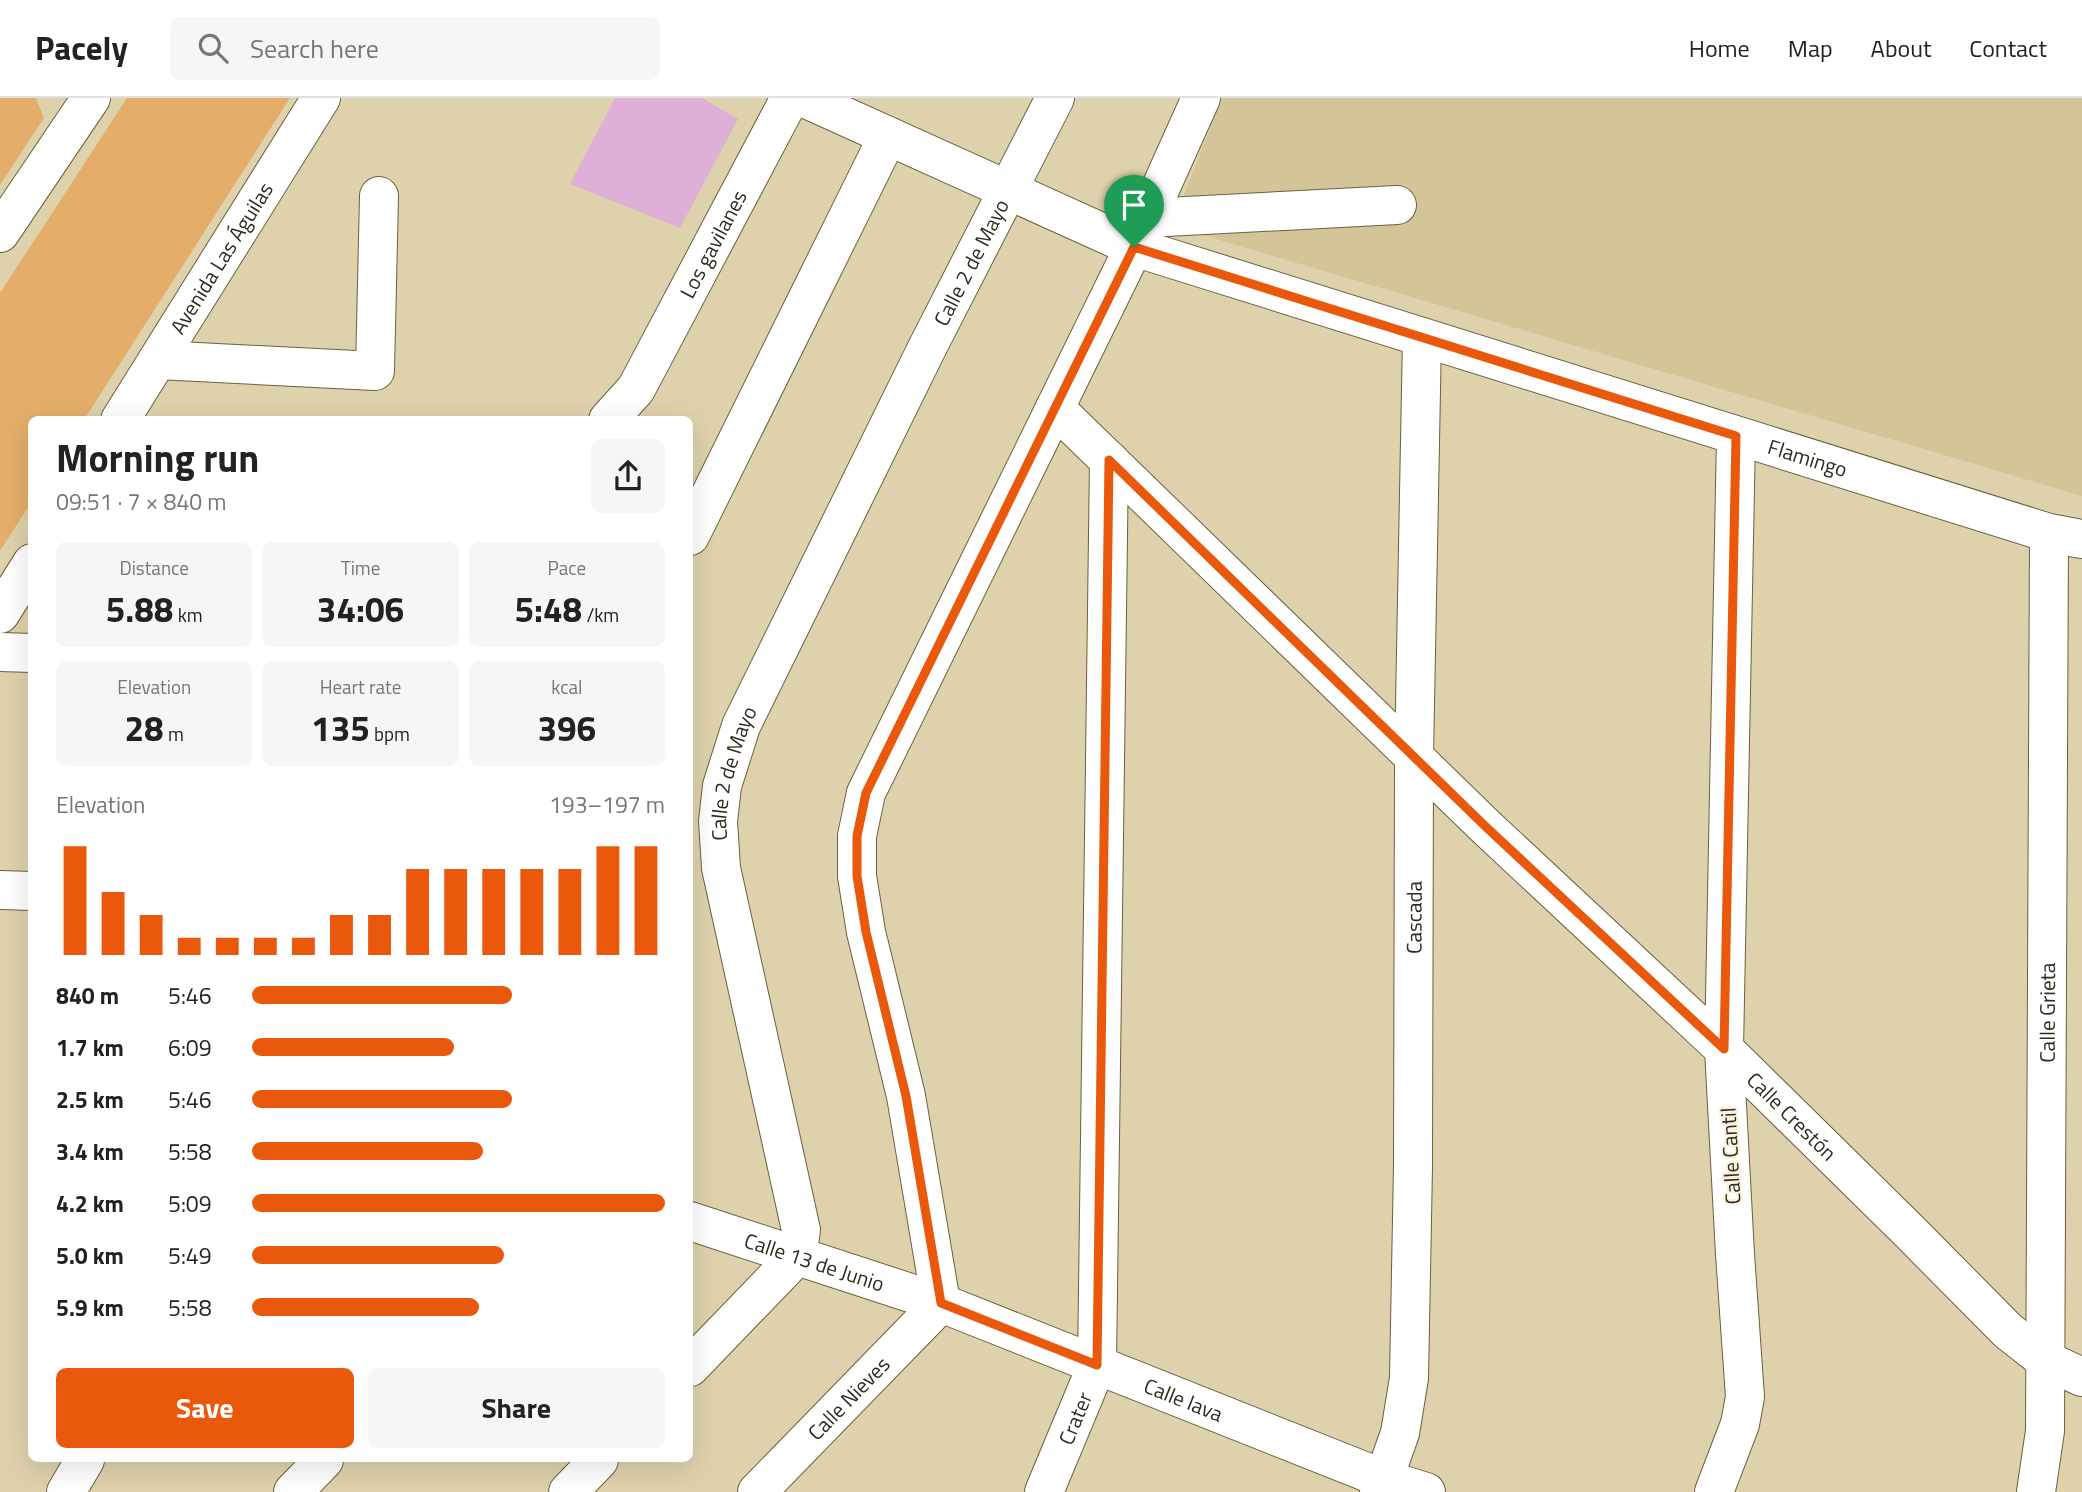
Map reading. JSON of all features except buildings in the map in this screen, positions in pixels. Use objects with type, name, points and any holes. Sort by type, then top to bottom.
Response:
[{"type":"street","name":"Avenida Las Águilas","points":[[123,416],[321,98]]},
{"type":"street","name":"Los gavilanes","points":[[615,416],[635,404],[790,98]]},
{"type":"street","name":"Flamingo","points":[[804,98],[877,120],[1008,190],[1141,233],[1422,337],[2065,536]]},
{"type":"street","name":"Calle 2 de Mayo","points":[[797,1256],[801,1230],[721,868],[718,821],[722,786],[741,726],[926,350],[1055,98]]},
{"type":"street","points":[[941,1303],[906,1096],[866,932],[857,876],[857,836],[866,793],[1141,233],[1201,98]]},
{"type":"street","points":[[0,233],[79,105]]},
{"type":"street","points":[[693,529],[877,120]]},
{"type":"street","points":[[158,360],[375,371],[379,196]]},
{"type":"street","points":[[1141,233],[1396,205]]},
{"type":"street","name":"Cascada","points":[[1382,1486],[1400,1433],[1409,1378],[1413,1166],[1414,757],[1422,337]]},
{"type":"street","name":"Calle Crestón","points":[[1055,408],[1485,826],[1724,1049],[2007,1331],[2045,1360],[2082,1377]]},
{"type":"street","name":"Calle Cantil","points":[[1714,1492],[1740,1424],[1745,1397],[1724,1049],[1736,436]]},
{"type":"street","name":"Crater","points":[[1044,1492],[1097,1365],[1109,460]]},
{"type":"street","name":"Calle Grieta","points":[[2036,1492],[2045,1431],[2065,536]]},
{"type":"street","points":[[0,614],[28,570]]},
{"type":"street","points":[[0,652],[28,653]]},
{"type":"street","points":[[0,890],[28,891]]},
{"type":"street","name":"Calle 13 de Junio","points":[[693,1223],[941,1303]]},
{"type":"street","points":[[693,1364],[797,1256]]},
{"type":"street","name":"Calle lava","points":[[941,1303],[1097,1365],[1382,1486],[1426,1492]]},
{"type":"street","name":"Calle Nieves","points":[[757,1492],[941,1303]]},
{"type":"street","points":[[66,1492],[84,1462]]},
{"type":"street","points":[[293,1492],[322,1462]]},
{"type":"street","points":[[568,1492],[597,1462]]},
{"type":"shaded area","points":[[615,98],[702,98],[738,119],[680,228],[570,184]]},
{"type":"shaded area","points":[[1222,98],[2082,98],[2082,496],[1172,226]]},
{"type":"route","points":[[1134,247],[1736,436],[1724,1049],[1485,826],[1109,460],[1097,1365],[941,1303],[906,1096],[866,932],[857,876],[857,836],[866,793],[1134,247]]}]
